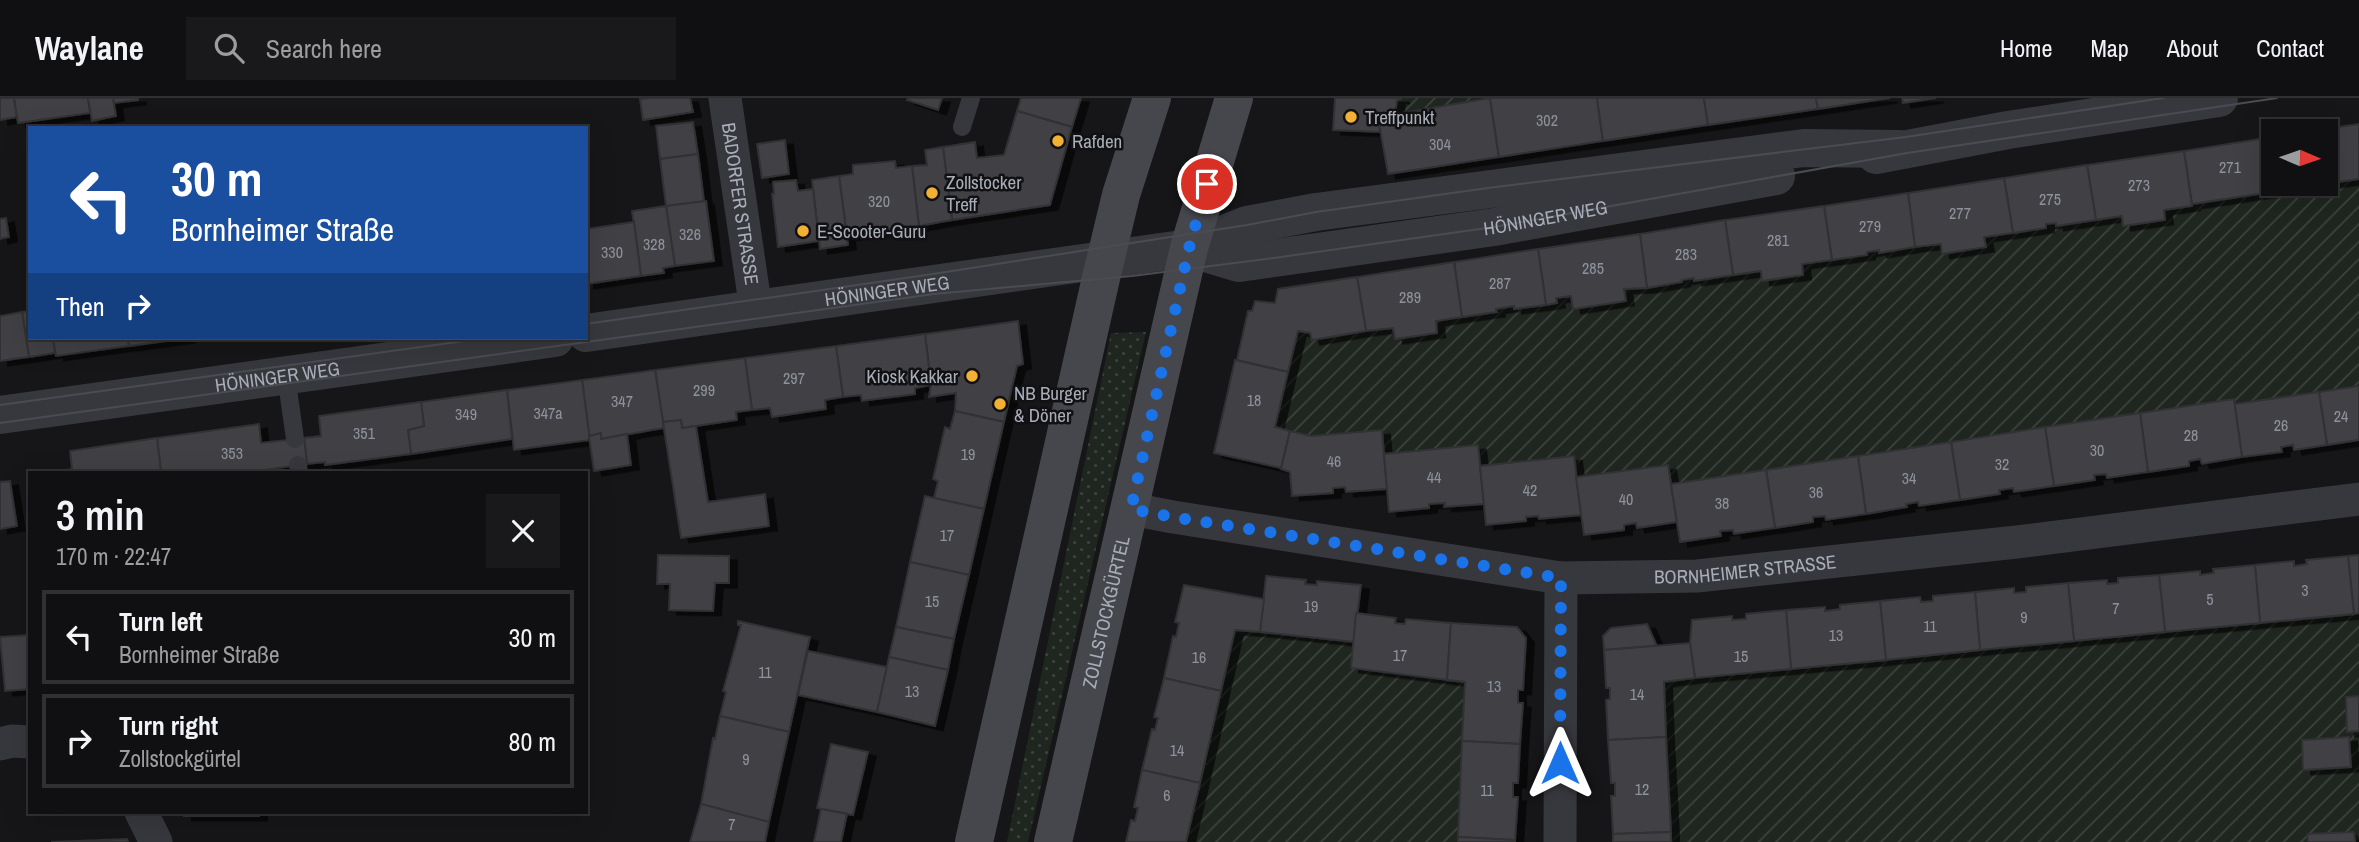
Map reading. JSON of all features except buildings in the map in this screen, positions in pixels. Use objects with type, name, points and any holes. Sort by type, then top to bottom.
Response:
[{"type":"main road","points":[[974,842],[1105,261],[1121,195],[1152,98]]},
{"type":"main road","name":"ZOLLSTOCKGÜRTEL","points":[[1053,842],[1189,248],[1234,98]]},
{"type":"street","name":"BADORFER STRASSE","points":[[725,98],[756,310]]},
{"type":"street","name":"HÖNINGER WEG","points":[[588,333],[1189,248],[1239,263],[1494,227],[1809,170],[1900,149],[2220,98]]},
{"type":"street","name":"HÖNINGER WEG","points":[[0,415],[540,340]]},
{"type":"street","name":"BORNHEIMER STRASSE","points":[[1131,509],[1561,578],[1697,576],[2017,542],[2359,499]]},
{"type":"street","points":[[1560,842],[1561,578]]},
{"type":"street","points":[[0,744],[28,741]]},
{"type":"street","points":[[142,814],[156,842]]},
{"type":"lane","points":[[962,127],[971,98]]},
{"type":"lane","points":[[286,375],[295,439]]},
{"type":"shaded area","points":[[1483,98],[1469,100],[1469,103],[1402,113],[1395,117],[1397,99]]},
{"type":"shaded area","points":[[2359,179],[2359,386],[2234,404],[2233,399],[1671,484],[1668,465],[1576,477],[1573,456],[1480,466],[1477,445],[1384,454],[1382,430],[1311,436],[1276,427],[1298,331],[1310,333],[1312,339],[1393,328],[1396,339],[1437,333],[1436,321],[1496,312],[1496,309],[1514,306],[1515,309],[1557,303],[1556,298],[1571,296],[1573,309],[1624,289],[1694,278],[1761,271],[1762,281],[1803,275],[1802,264],[1867,255],[1867,252],[1879,250],[1880,253],[1941,244],[1943,254],[1985,247],[1984,237],[2046,224],[2056,223],[2057,226],[2122,216],[2124,226],[2165,220],[2164,210],[2261,194],[2261,196],[2338,196],[2338,182]]},
{"type":"shaded area","points":[[1146,332],[1028,842],[1007,842],[1111,333]]},
{"type":"shaded area","points":[[2359,613],[2359,842],[1671,842],[1664,682]]},
{"type":"shaded area","points":[[1235,630],[1354,642],[1465,682],[1458,842],[1186,842]]},
{"type":"tram line","points":[[588,324],[933,274],[1316,212],[1488,188],[1906,137],[2163,98]]},
{"type":"tram line","points":[[0,423],[934,294],[1132,276],[1494,227],[1907,153],[2277,98]]},
{"type":"tram line","points":[[0,405],[471,340]]},
{"type":"place","name":"Treffpunkt","points":[[1351,117]]},
{"type":"place","name":"Rafden","points":[[1058,141]]},
{"type":"place","name":"Zollstocker Treff","points":[[932,193]]},
{"type":"place","name":"E-Scooter-Guru","points":[[803,231]]},
{"type":"place","name":"Kiosk Kakkar","points":[[972,376]]},
{"type":"place","name":"NB Burger & Döner","points":[[1000,404]]},
{"type":"route","points":[[1207,184],[1189,248],[1131,509],[1561,578],[1560,763]]}]
